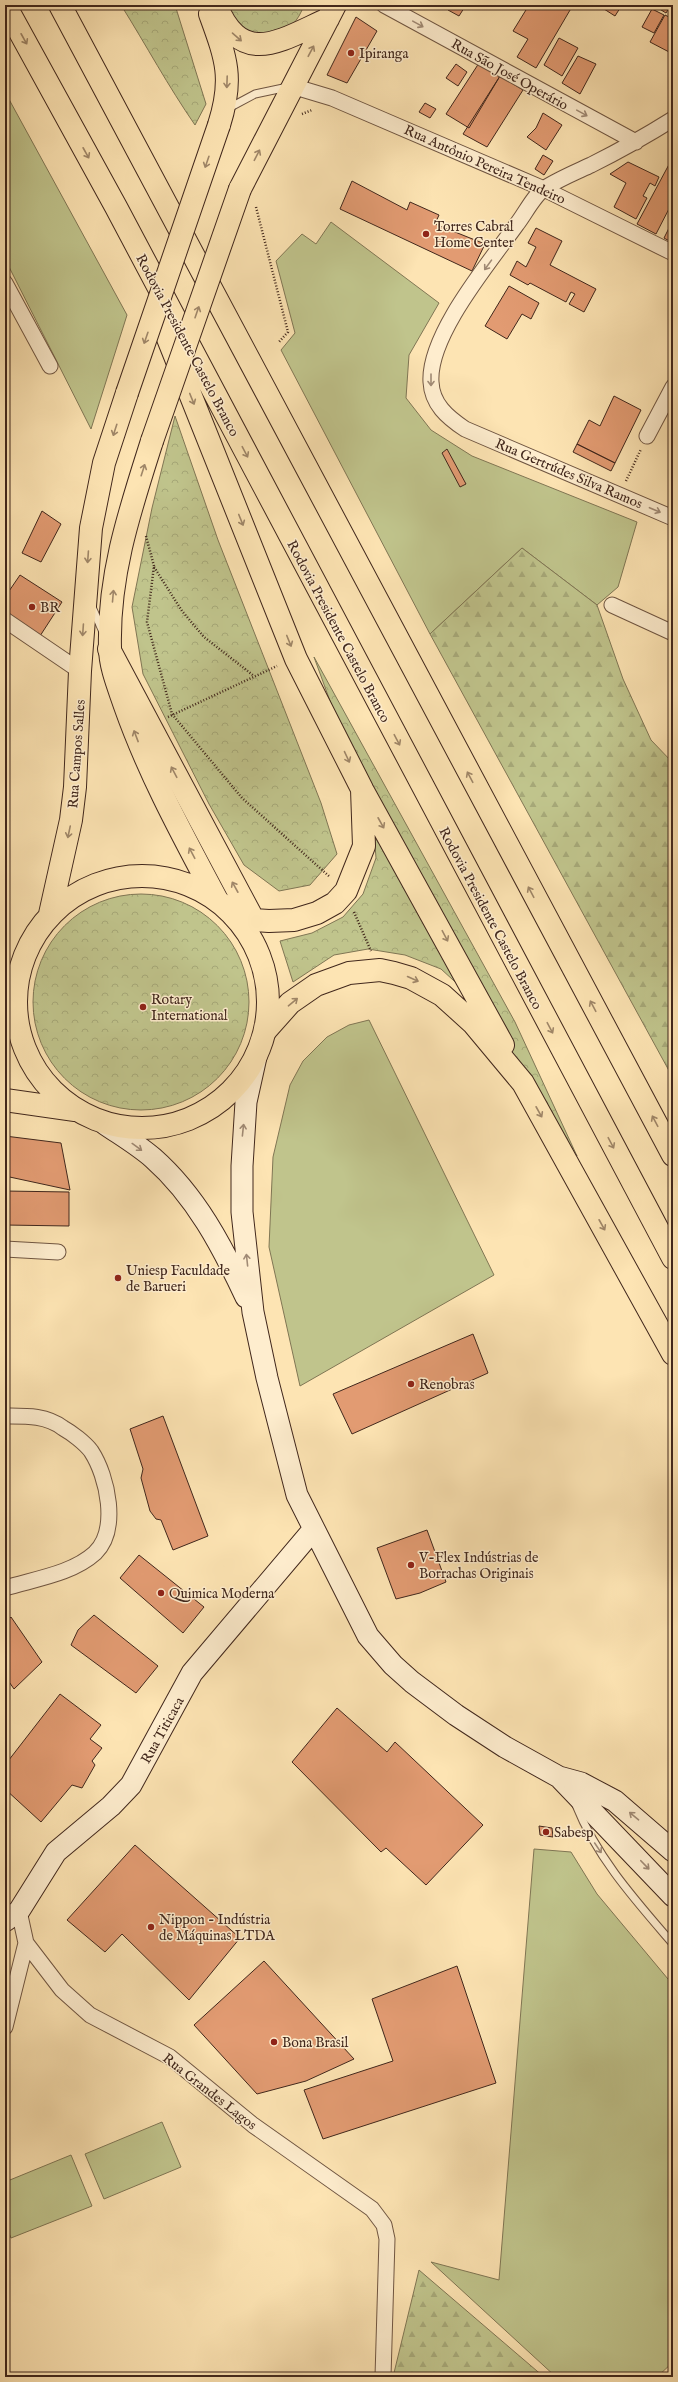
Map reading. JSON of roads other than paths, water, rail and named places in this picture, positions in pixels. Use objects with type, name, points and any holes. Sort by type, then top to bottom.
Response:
[{"type":"main road","name":"Rodovia Presidente Castelo Branco","points":[[5,5],[116,207],[673,1258]]},
{"type":"main road","points":[[60,5],[673,1155]]},
{"type":"main road","name":"Rua Campos Salles","points":[[50,914],[73,807],[79,747],[80,671],[87,557],[96,499],[104,463],[221,118],[228,82],[226,59],[206,5]]},
{"type":"main road","points":[[216,5],[229,30],[244,43],[262,45],[284,38],[331,12]]},
{"type":"main road","name":"Rua Campos Salles","points":[[217,900],[148,768],[118,685],[110,649],[116,563],[123,532],[152,441],[240,190],[331,12]]},
{"type":"main road","points":[[116,207],[296,659],[362,789],[436,919],[523,1083],[673,1354]]},
{"type":"main road","points":[[32,939],[22,961],[16,985],[16,1009],[19,1033],[28,1056],[40,1077],[56,1096],[76,1110],[106,1124],[130,1129],[156,1128],[181,1123],[204,1113],[225,1098],[243,1079],[256,1057],[266,1030],[268,1008],[266,977],[252,941],[246,920],[110,649]]},
{"type":"main road","points":[[5,970],[32,939],[50,914],[70,897],[94,884],[119,877],[146,875],[173,879],[194,887],[217,900],[246,920],[294,920],[317,913],[335,903],[346,891],[364,846],[362,789]]},
{"type":"main road","points":[[266,1030],[290,1003],[316,985],[350,973],[380,970],[412,978],[442,995],[473,1023],[523,1083]]},
{"type":"main road","points":[[5,1100],[76,1110]]},
{"type":"street","name":"Rua São José Operário","points":[[384,5],[636,142]]},
{"type":"street","name":"Rua Antônio Pereira Tendeiro","points":[[292,86],[332,98],[544,189],[673,253]]},
{"type":"street","points":[[544,189],[636,142],[673,119]]},
{"type":"street","name":"Rua Gertrúdes Silva Ramos","points":[[544,189],[470,290],[443,334],[433,364],[431,381],[432,395],[449,419],[464,429],[673,518]]},
{"type":"street","points":[[5,285],[50,366]]},
{"type":"street","points":[[647,436],[673,387]]},
{"type":"street","points":[[612,605],[673,633]]},
{"type":"street","points":[[5,620],[80,671]]},
{"type":"street","points":[[256,1057],[246,1102],[242,1166],[242,1212],[253,1312],[267,1378],[297,1495],[313,1530],[368,1636],[393,1664],[428,1694],[456,1715],[505,1747],[564,1782],[673,1896]]},
{"type":"street","points":[[106,1124],[153,1158],[182,1189],[206,1220],[226,1253],[253,1312]]},
{"type":"street","points":[[5,1249],[58,1252]]},
{"type":"street","points":[[5,1416],[34,1416],[62,1427],[90,1450],[104,1481],[109,1510],[107,1535],[95,1553],[77,1566],[5,1588]]},
{"type":"street","name":"Rua Titicaca","points":[[12,1916],[56,1852],[111,1806],[131,1785],[192,1673],[313,1530]]},
{"type":"street","points":[[564,1782],[581,1783],[615,1801],[673,1851]]},
{"type":"street","name":"Rua Grandes Lagos","points":[[12,1916],[26,1943],[62,1990],[90,2015],[170,2058],[253,2125],[372,2210],[384,2225],[387,2239],[383,2377]]},
{"type":"street","points":[[5,2027],[26,1943]]},
{"type":"lane","points":[[221,118],[255,94],[292,86]]},
{"type":"lane","name":"Rua Campos Salles","points":[[86,592],[110,649]]},
{"type":"lane","points":[[564,1782],[582,1821],[595,1844],[628,1892],[673,1944]]},
{"type":"place","name":"Ipiranga","points":[[351,53]]},
{"type":"place","name":"Torres Cabral Home Center","points":[[426,234]]},
{"type":"place","name":"BR","points":[[32,607]]},
{"type":"place","name":"Rotary International","points":[[143,1007]]},
{"type":"place","name":"Uniesp Faculdade de Barueri","points":[[118,1278]]},
{"type":"place","name":"Renobras","points":[[411,1384]]},
{"type":"place","name":"V-Flex Indústrias de Borrachas Originais","points":[[411,1565]]},
{"type":"place","name":"Quimica Moderna","points":[[161,1593]]},
{"type":"place","name":"Sabesp","points":[[546,1832]]},
{"type":"place","name":"Nippon - Indústria de Máquinas LTDA","points":[[151,1927]]},
{"type":"place","name":"Bona Brasil","points":[[274,2042]]}]
